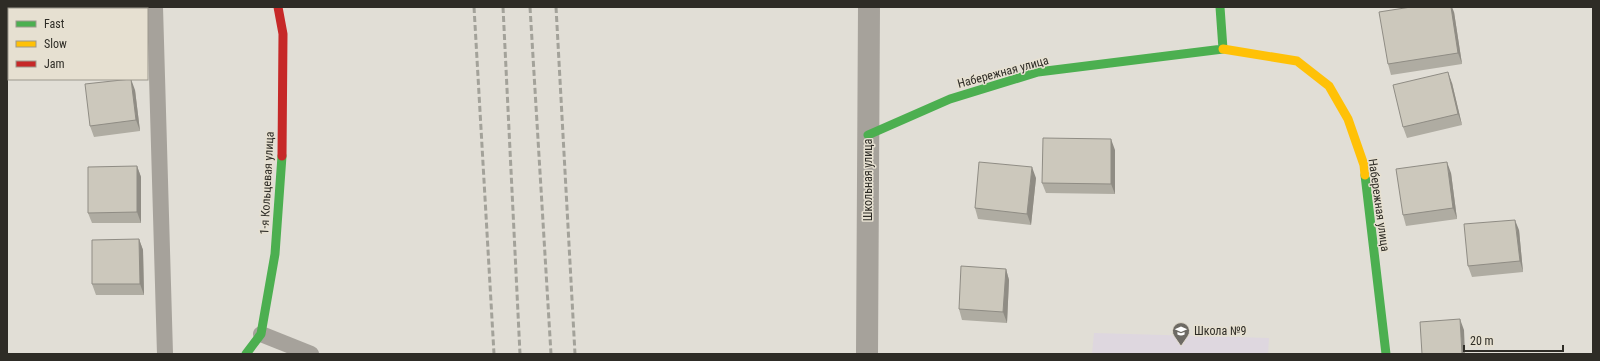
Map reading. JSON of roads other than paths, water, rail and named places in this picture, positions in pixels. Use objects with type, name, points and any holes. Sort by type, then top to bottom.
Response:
[{"type":"street","name":"1-я Кольцевая улица","points":[[246,354],[261,334],[275,254],[282,155],[284,34],[278,7]]},
{"type":"street","name":"Школьная улица","points":[[867,354],[869,7]]},
{"type":"street","points":[[1220,7],[1223,49]]},
{"type":"street","name":"Набережная улица","points":[[868,135],[950,99],[1038,72],[1223,49],[1297,61],[1329,86],[1348,119],[1364,165],[1386,354]]},
{"type":"lane","points":[[155,7],[165,354]]},
{"type":"lane","points":[[261,334],[311,354]]},
{"type":"railway","points":[[474,7],[494,354]]},
{"type":"railway","points":[[503,7],[520,354]]},
{"type":"railway","points":[[530,7],[551,354]]},
{"type":"railway","points":[[556,7],[575,354]]},
{"type":"place","name":"Школа №9","points":[[1181,346]]}]
